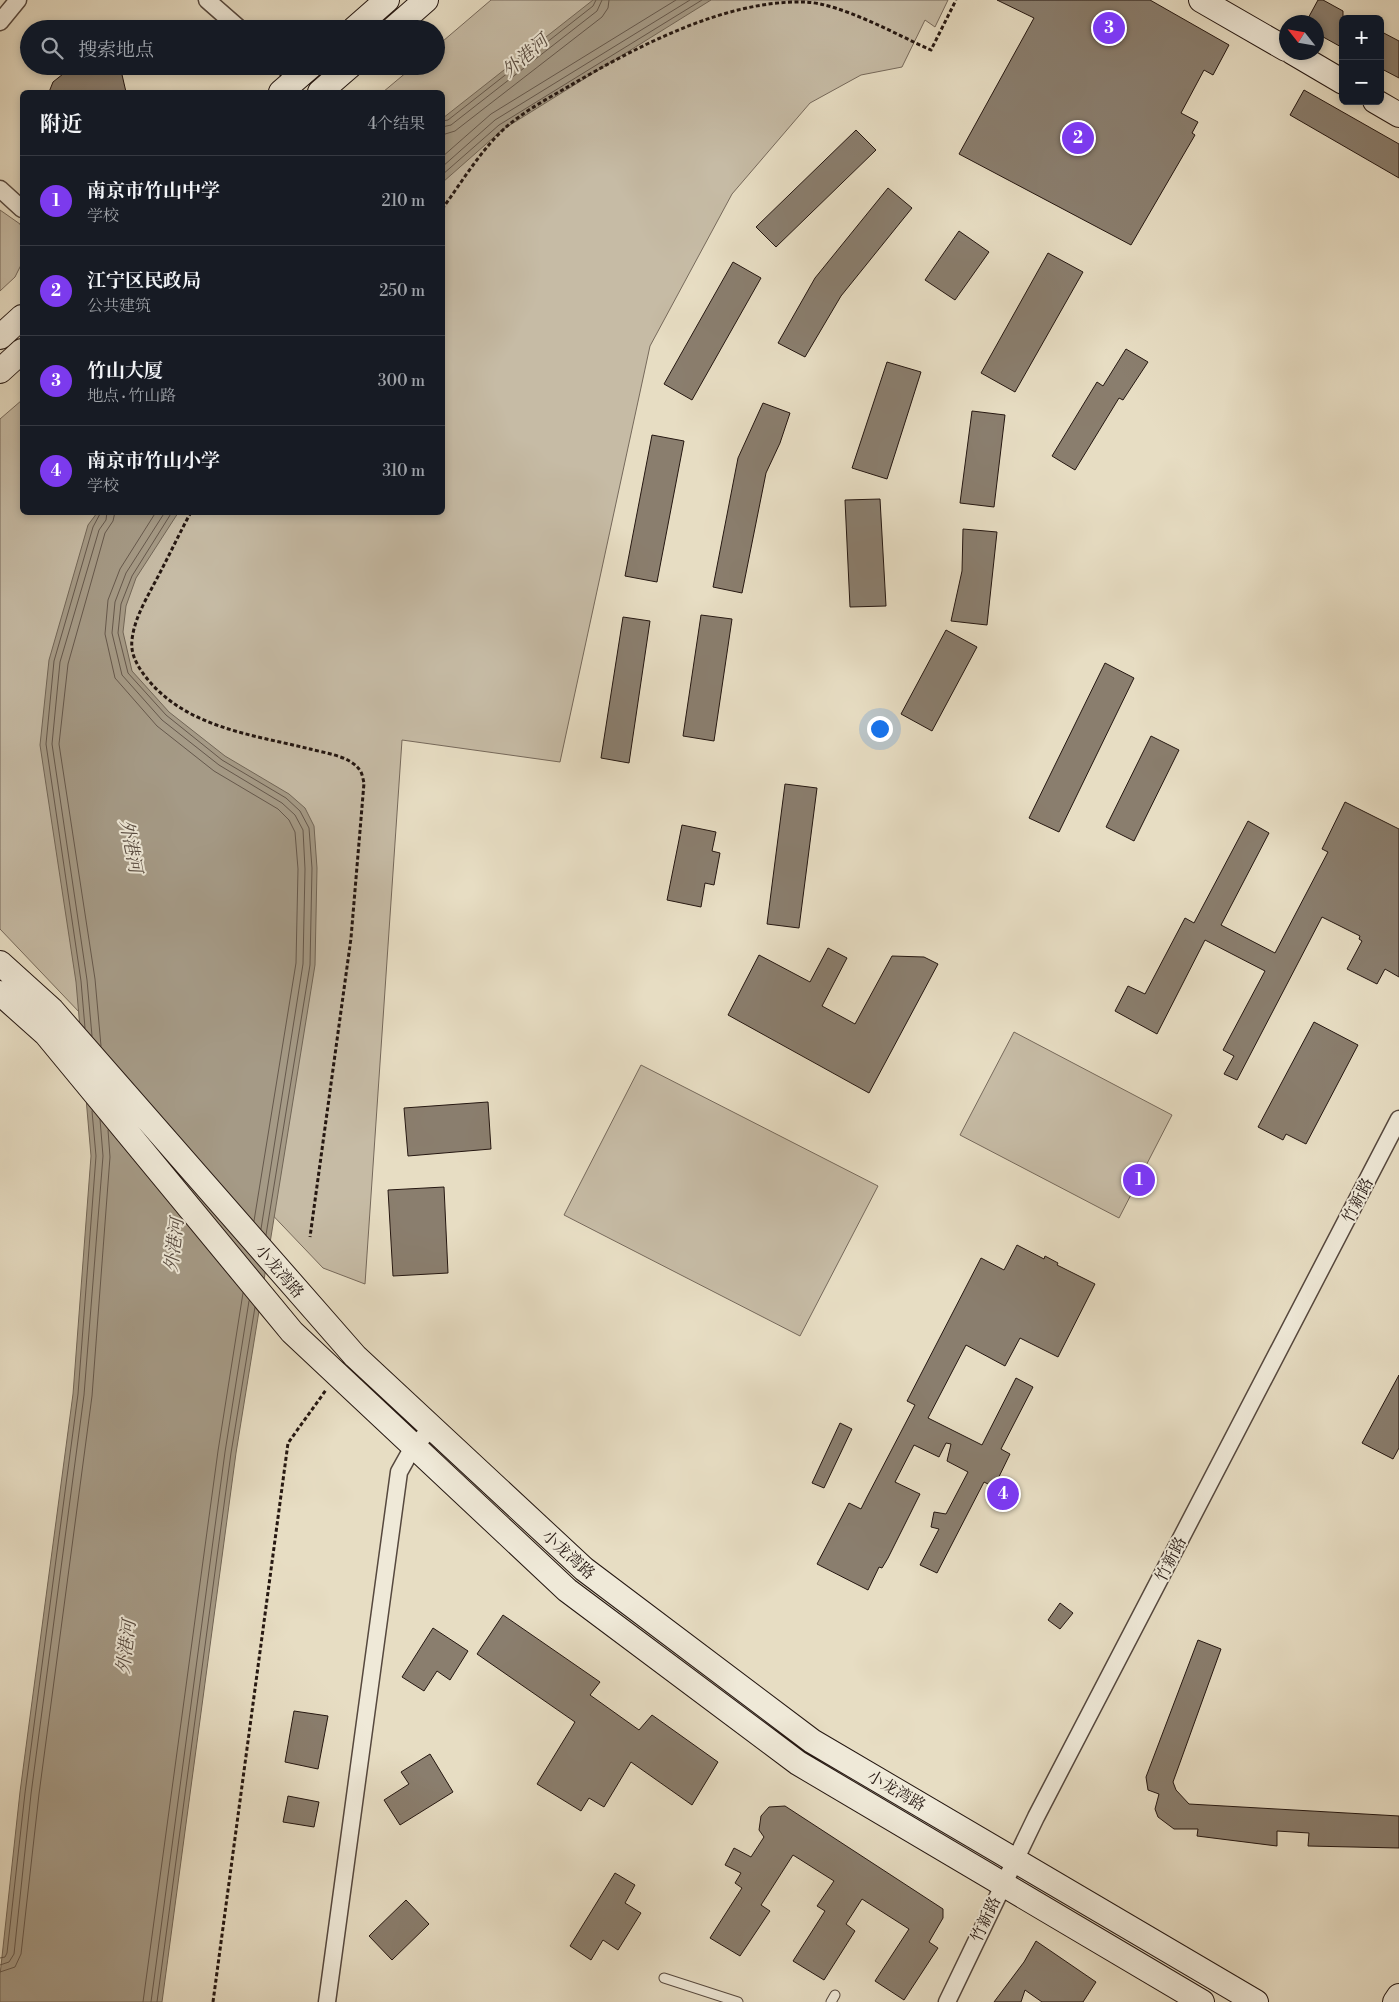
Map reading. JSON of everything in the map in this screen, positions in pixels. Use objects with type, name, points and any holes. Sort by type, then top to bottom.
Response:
[{"type":"main road","points":[[364,20],[387,0]]},
{"type":"main road","points":[[403,20],[426,0]]},
{"type":"main road","points":[[1202,0],[1279,46]]},
{"type":"main road","points":[[1306,60],[1339,80]]},
{"type":"main road","points":[[322,90],[340,75]]},
{"type":"main road","points":[[1383,105],[1399,115]]},
{"type":"main road","points":[[0,337],[20,319]]},
{"type":"main road","points":[[0,370],[20,353]]},
{"type":"main road","name":"小龙湾路","points":[[0,963],[52,1010],[355,1356],[584,1569],[812,1741],[1256,2002]]},
{"type":"main road","name":"小龙湾路","points":[[0,994],[46,1034],[292,1332],[336,1376],[566,1590],[790,1757],[1202,2002]]},
{"type":"main road","points":[[1395,2002],[1399,1996]]},
{"type":"street","points":[[0,22],[18,0]]},
{"type":"street","points":[[207,0],[230,20]]},
{"type":"street","points":[[0,189],[20,207]]},
{"type":"street","name":"竹新路","points":[[947,2002],[1014,1860],[1399,1119]]},
{"type":"street","points":[[327,2002],[399,1472],[413,1447],[432,1428]]},
{"type":"lane","points":[[664,1978],[738,2002]]},
{"type":"path","points":[[445,205],[476,161],[505,128],[544,101],[608,64],[669,33],[724,13],[780,3],[806,2],[842,11],[931,50],[956,0]]},
{"type":"path","points":[[189,515],[137,619],[132,641],[134,658],[145,676],[159,692],[185,711],[211,723],[330,754],[348,761],[359,769],[364,783],[351,938],[310,1237]]},
{"type":"path","points":[[213,2002],[288,1443],[336,1376]]},
{"type":"shaded area","points":[[491,0],[948,0],[935,27],[925,20],[902,67],[861,75],[810,103],[732,194],[650,346],[560,762],[402,740],[365,1284],[323,1268],[0,929],[0,419],[20,402],[20,515],[445,515],[445,90],[385,90],[403,75],[445,75],[445,39]]},
{"type":"shaded area","points":[[0,210],[20,224],[20,267],[15,277],[0,291]]},
{"type":"shaded area","points":[[1014,1032],[1172,1115],[1119,1218],[960,1135]]},
{"type":"shaded area","points":[[641,1065],[878,1186],[800,1336],[564,1215]]},
{"type":"water","name":"外港河","points":[[593,0],[711,0],[502,130],[445,180],[445,116]]},
{"type":"water","name":"外港河","points":[[96,515],[177,515],[136,578],[126,606],[123,632],[132,671],[169,712],[225,756],[289,794],[305,808],[314,826],[317,868],[315,965],[236,1453],[162,2002],[0,2002],[0,1975],[20,1792],[73,1394],[91,1156],[76,982],[40,745],[49,660],[88,525]]},
{"type":"building","points":[[997,0],[1150,0],[1229,45],[1213,75],[1204,70],[1181,113],[1198,122],[1192,133],[1195,135],[1131,245],[959,154],[1034,18]]},
{"type":"building","points":[[1318,0],[1323,0],[1343,11],[1343,15],[1339,15],[1339,46],[1324,37],[1324,15],[1310,15]]},
{"type":"building","points":[[1384,33],[1399,41],[1399,78],[1384,70]]},
{"type":"building","points":[[62,75],[122,75],[126,90],[50,90],[53,82]]},
{"type":"building","points":[[1304,90],[1399,144],[1399,178],[1290,115]]},
{"type":"building","points":[[856,130],[876,150],[776,247],[756,227]]},
{"type":"building","points":[[888,188],[912,208],[841,296],[805,357],[778,343],[815,278]]},
{"type":"building","points":[[959,231],[989,252],[955,300],[925,280]]},
{"type":"building","points":[[1048,253],[1083,272],[1015,392],[981,373]]},
{"type":"building","points":[[733,262],[761,278],[692,400],[664,384]]},
{"type":"building","points":[[1126,349],[1148,362],[1123,400],[1119,398],[1075,470],[1052,456],[1097,382],[1103,386]]},
{"type":"building","points":[[887,362],[921,372],[887,479],[852,468]]},
{"type":"building","points":[[763,403],[790,413],[780,443],[766,473],[742,593],[713,587],[738,458]]},
{"type":"building","points":[[972,411],[1005,415],[994,507],[960,503]]},
{"type":"building","points":[[652,435],[684,441],[657,582],[625,576]]},
{"type":"building","points":[[880,499],[886,606],[850,607],[845,500]]},
{"type":"building","points":[[963,529],[997,532],[987,625],[951,621],[962,571]]},
{"type":"building","points":[[701,615],[732,619],[714,741],[683,736]]},
{"type":"building","points":[[623,617],[650,621],[629,763],[601,758]]},
{"type":"building","points":[[946,630],[977,647],[932,731],[901,714]]},
{"type":"building","points":[[1105,663],[1134,678],[1059,832],[1029,818]]},
{"type":"building","points":[[1151,736],[1179,750],[1134,841],[1106,827]]},
{"type":"building","points":[[785,784],[817,788],[799,928],[767,924]]},
{"type":"building","points":[[1345,802],[1399,829],[1399,977],[1385,969],[1377,984],[1347,969],[1362,941],[1359,939],[1360,936],[1322,917],[1237,1080],[1224,1074],[1234,1056],[1223,1050],[1265,971],[1205,940],[1157,1034],[1115,1011],[1128,986],[1145,994],[1185,918],[1194,923],[1248,821],[1269,833],[1221,925],[1275,953],[1328,852],[1322,849]]},
{"type":"building","points":[[682,825],[716,832],[712,851],[720,853],[714,885],[705,883],[701,907],[667,900]]},
{"type":"building","points":[[828,948],[847,958],[822,1006],[855,1024],[892,956],[924,957],[938,964],[869,1093],[728,1015],[759,955],[810,982]]},
{"type":"building","points":[[1314,1022],[1358,1045],[1306,1144],[1286,1134],[1283,1140],[1258,1127]]},
{"type":"building","points":[[488,1102],[491,1149],[408,1156],[404,1108]]},
{"type":"building","points":[[444,1187],[448,1273],[393,1276],[388,1190]]},
{"type":"building","points":[[1017,1245],[1044,1259],[1045,1256],[1058,1263],[1057,1265],[1095,1284],[1058,1357],[1020,1338],[1005,1366],[966,1345],[928,1418],[982,1445],[1016,1378],[1033,1387],[1001,1449],[1010,1454],[994,1487],[984,1482],[937,1573],[920,1565],[939,1529],[931,1527],[934,1512],[946,1514],[968,1472],[947,1461],[951,1444],[946,1443],[939,1457],[914,1445],[895,1482],[920,1494],[888,1558],[882,1568],[879,1567],[868,1590],[817,1564],[849,1503],[861,1509],[915,1405],[907,1401],[981,1258],[1004,1270]]},
{"type":"building","points":[[1399,1375],[1399,1448],[1393,1459],[1362,1443]]},
{"type":"building","points":[[840,1423],[852,1429],[824,1488],[812,1483]]},
{"type":"building","points":[[1060,1603],[1073,1613],[1060,1629],[1048,1620]]},
{"type":"building","points":[[503,1615],[600,1682],[590,1695],[639,1730],[652,1715],[718,1762],[692,1805],[631,1762],[604,1807],[589,1798],[581,1811],[537,1784],[575,1722],[477,1654]]},
{"type":"building","points":[[433,1628],[468,1651],[450,1680],[437,1671],[424,1691],[402,1677]]},
{"type":"building","points":[[1198,1640],[1221,1649],[1173,1782],[1176,1790],[1189,1804],[1399,1816],[1399,1848],[1308,1846],[1309,1833],[1277,1831],[1277,1846],[1197,1836],[1198,1829],[1174,1829],[1158,1817],[1155,1809],[1159,1794],[1148,1790],[1146,1777]]},
{"type":"building","points":[[294,1711],[328,1716],[318,1769],[285,1762]]},
{"type":"building","points":[[430,1754],[453,1792],[400,1825],[384,1800],[409,1784],[401,1772]]},
{"type":"building","points":[[288,1796],[319,1802],[314,1827],[283,1822]]},
{"type":"building","points":[[785,1806],[943,1909],[943,1918],[929,1942],[938,1948],[904,2000],[875,1981],[909,1929],[862,1899],[846,1924],[855,1931],[824,1980],[793,1961],[825,1911],[817,1906],[834,1881],[793,1855],[761,1905],[770,1911],[740,1956],[710,1938],[742,1888],[735,1883],[741,1873],[725,1865],[734,1848],[751,1857],[764,1837],[759,1830],[761,1816],[769,1807]]},
{"type":"building","points":[[615,1873],[635,1885],[625,1903],[641,1913],[618,1950],[603,1940],[591,1960],[570,1946]]},
{"type":"building","points":[[406,1900],[429,1924],[392,1960],[369,1936]]},
{"type":"building","points":[[1036,1941],[1096,1982],[1083,2002],[1042,2002],[1025,1990],[1021,2002],[994,2002],[1024,1962]]},
{"type":"place","name":"竹山大厦","points":[[1109,28]]},
{"type":"place","name":"江宁区民政局","points":[[1078,138]]},
{"type":"place","name":"南京市竹山中学","points":[[1139,1180]]},
{"type":"place","name":"南京市竹山小学","points":[[1003,1494]]}]
